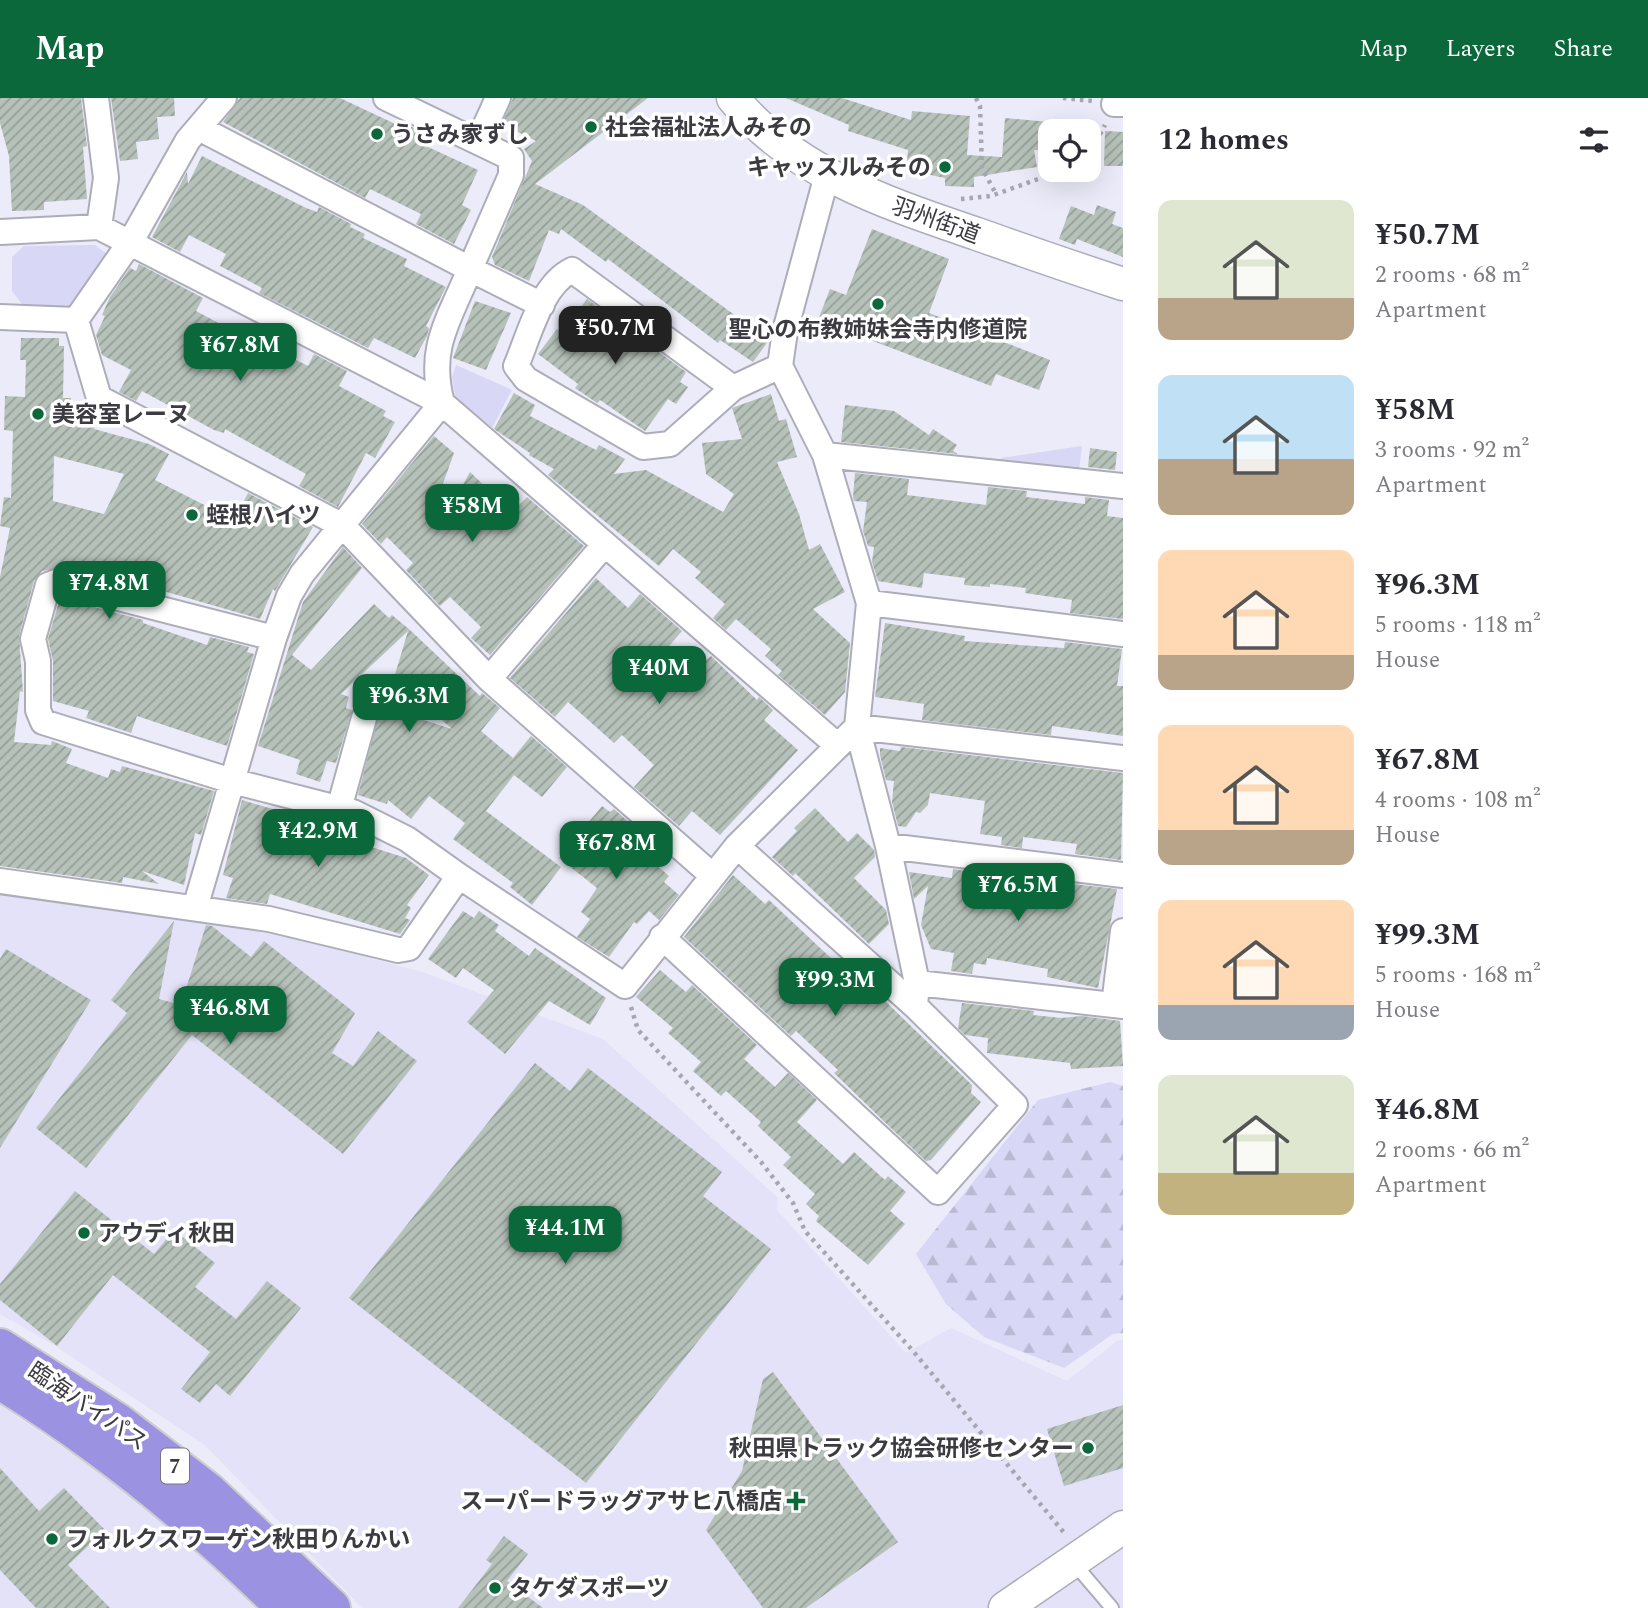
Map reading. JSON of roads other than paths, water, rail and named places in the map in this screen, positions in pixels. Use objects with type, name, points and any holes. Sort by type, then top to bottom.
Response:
[{"type":"highway","name":"臨海バイパス","points":[[0,1348],[118,1423],[208,1492],[331,1608]]},
{"type":"highway","name":"臨海バイパス","points":[[0,1380],[40,1405],[178,1508],[286,1608]]},
{"type":"street","points":[[96,98],[106,178],[99,227]]},
{"type":"street","points":[[76,320],[131,241],[188,140],[224,98]]},
{"type":"street","points":[[386,98],[511,158],[511,175],[437,348],[435,377],[442,403]]},
{"type":"street","points":[[478,142],[498,98]]},
{"type":"street","name":"羽州街道","points":[[733,98],[785,147],[827,175],[929,218],[1123,284]]},
{"type":"street","points":[[199,128],[542,305]]},
{"type":"street","points":[[827,175],[785,331],[780,366],[825,455],[869,603],[857,727],[888,846],[916,994]]},
{"type":"street","points":[[0,232],[99,227],[131,241],[442,403],[838,747]]},
{"type":"street","points":[[733,388],[572,270],[561,275],[542,305],[516,366],[526,379],[643,447],[670,444],[733,388],[780,366]]},
{"type":"street","points":[[0,317],[76,320]]},
{"type":"street","points":[[76,320],[99,398],[343,526],[489,679],[713,876]]},
{"type":"street","points":[[195,908],[274,638],[302,573],[442,403]]},
{"type":"street","points":[[825,455],[1123,486]]},
{"type":"street","points":[[489,679],[605,544]]},
{"type":"street","points":[[274,638],[56,582],[48,585],[33,639],[38,661],[38,710],[44,722],[232,781],[353,812],[407,839],[625,986],[737,846],[857,727]]},
{"type":"street","points":[[869,603],[1123,634]]},
{"type":"street","points":[[339,809],[364,718]]},
{"type":"street","points":[[857,727],[1123,758]]},
{"type":"street","points":[[662,937],[939,1192],[1015,1105],[916,994],[737,846]]},
{"type":"street","points":[[888,846],[1123,875]]},
{"type":"street","points":[[0,881],[270,919],[398,950],[409,948],[459,876]]},
{"type":"street","points":[[916,994],[1119,1005],[1123,931]]},
{"type":"street","points":[[1004,1608],[1123,1527]]},
{"type":"lane","points":[[1076,1557],[1112,1608]]},
{"type":"place","name":"社会福祉法人みその","points":[[591,127]]},
{"type":"place","name":"うさみ家ずし","points":[[377,134]]},
{"type":"place","name":"キャッスルみその","points":[[945,167]]},
{"type":"place","name":"聖心の布教姉妹会寺内修道院","points":[[878,304]]},
{"type":"place","name":"美容室レーヌ","points":[[38,414]]},
{"type":"place","name":"蛭根ハイツ","points":[[192,515]]},
{"type":"place","name":"アウディ秋田","points":[[84,1233]]},
{"type":"place","name":"秋田県トラック協会研修センター","points":[[1088,1448]]},
{"type":"place","name":"スーパードラッグアサヒ八橋店","points":[[796,1501]]},
{"type":"place","name":"フォルクスワーゲン秋田りんかい","points":[[52,1539]]},
{"type":"place","name":"タケダスポーツ","points":[[495,1588]]}]
